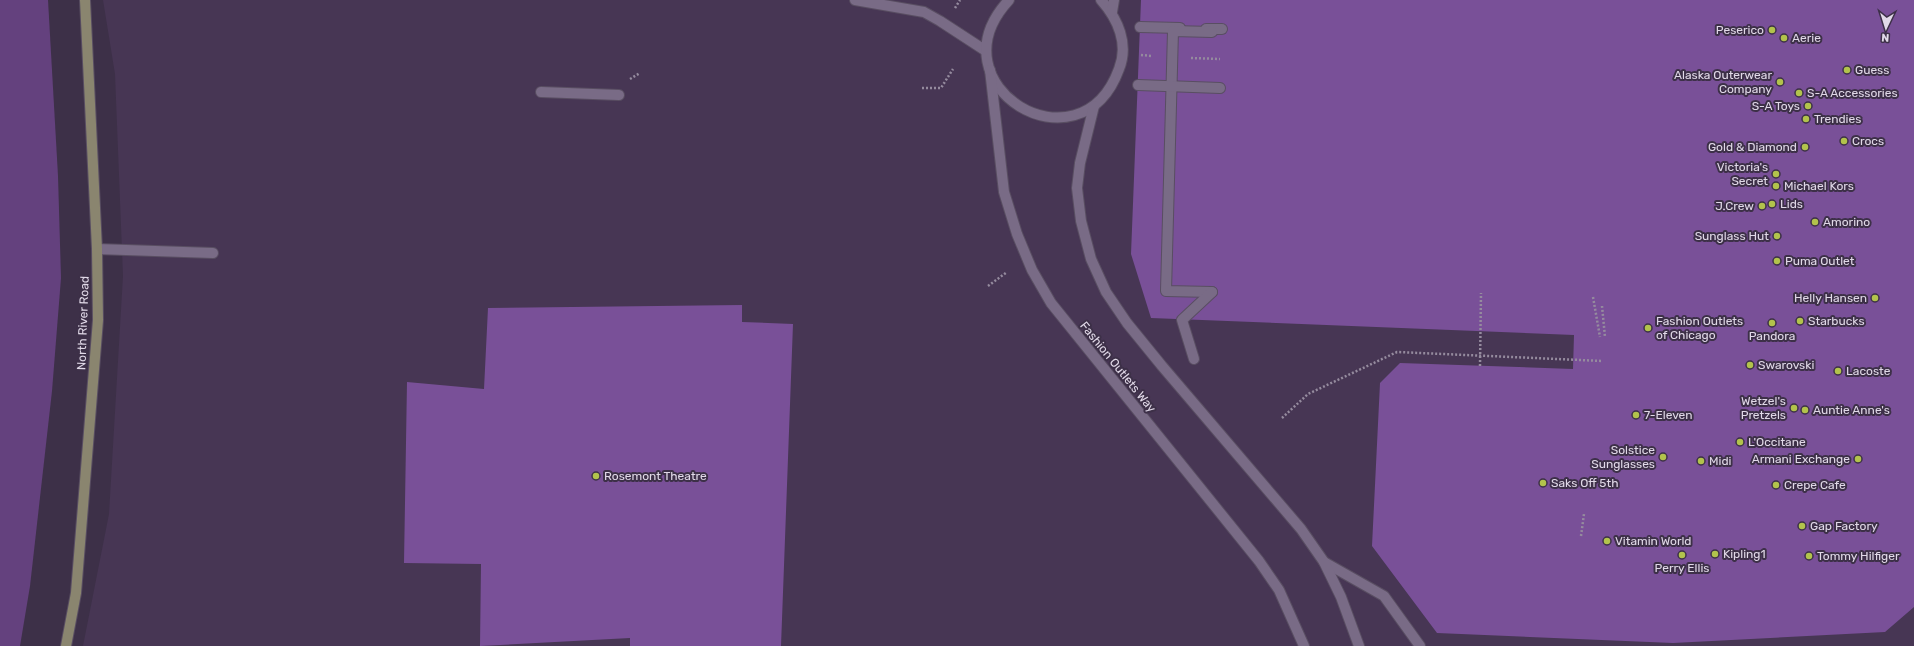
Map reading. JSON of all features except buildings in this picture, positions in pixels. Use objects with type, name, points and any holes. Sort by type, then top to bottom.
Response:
[{"type":"main road","name":"North River Road","points":[[66,646],[76,593],[97,341],[97,249],[85,0]]},
{"type":"street","points":[[855,0],[924,12],[986,51]]},
{"type":"street","points":[[1009,0],[998,12],[989,30],[986,51],[990,70],[999,89],[1014,104],[1033,114],[1054,118],[1074,115],[1094,106],[1105,96],[1114,84],[1122,63],[1122,40],[1112,12],[1100,0]]},
{"type":"street","points":[[1112,12],[1114,0]]},
{"type":"street","points":[[1140,27],[1222,29]]},
{"type":"street","points":[[1194,359],[1182,320],[1212,292],[1166,291],[1173,31],[1212,32]]},
{"type":"street","name":"Fashion Outlets Way","points":[[990,70],[1004,192],[1017,234],[1032,270],[1051,303],[1067,325],[1259,561],[1279,590],[1304,646]]},
{"type":"street","points":[[1138,85],[1220,88]]},
{"type":"street","points":[[541,92],[619,95]]},
{"type":"street","points":[[1094,106],[1080,163],[1077,188],[1081,221],[1091,259],[1106,292],[1127,323],[1301,529],[1324,562],[1341,597],[1359,646]]},
{"type":"street","points":[[97,249],[213,253]]},
{"type":"street","points":[[1324,562],[1384,596],[1420,646]]},
{"type":"path","points":[[954,10],[960,0]]},
{"type":"path","points":[[922,88],[941,88],[953,69]]},
{"type":"path","points":[[988,286],[1007,272]]},
{"type":"path","points":[[1480,366],[1481,293]]},
{"type":"path","points":[[1593,297],[1600,337]]},
{"type":"path","points":[[1602,306],[1605,337]]},
{"type":"path","points":[[1282,418],[1308,394],[1397,352],[1603,361]]},
{"type":"path","points":[[1581,536],[1584,514]]},
{"type":"shaded area","points":[[0,0],[48,0],[58,176],[61,278],[52,391],[30,586],[20,646],[0,646]]},
{"type":"shaded area","points":[[103,0],[1914,0],[1914,646],[83,646],[109,514],[123,276],[115,74]]},
{"type":"place","name":"Peserico","points":[[1772,30]]},
{"type":"place","name":"Aerie","points":[[1784,38]]},
{"type":"place","name":"Guess","points":[[1847,70]]},
{"type":"place","name":"Alaska Outerwear Company","points":[[1780,82]]},
{"type":"place","name":"S-A Accessories","points":[[1799,93]]},
{"type":"place","name":"S-A Toys","points":[[1808,106]]},
{"type":"place","name":"Trendies","points":[[1806,119]]},
{"type":"place","name":"Crocs","points":[[1844,141]]},
{"type":"place","name":"Gold & Diamond","points":[[1805,147]]},
{"type":"place","name":"Victoria's Secret","points":[[1776,174]]},
{"type":"place","name":"Michael Kors","points":[[1776,186]]},
{"type":"place","name":"Lids","points":[[1772,204]]},
{"type":"place","name":"J.Crew","points":[[1762,206]]},
{"type":"place","name":"Amorino","points":[[1815,222]]},
{"type":"place","name":"Sunglass Hut","points":[[1777,236]]},
{"type":"place","name":"Puma Outlet","points":[[1777,261]]},
{"type":"place","name":"Helly Hansen","points":[[1875,298]]},
{"type":"place","name":"Starbucks","points":[[1800,321]]},
{"type":"place","name":"Pandora","points":[[1772,323]]},
{"type":"place","name":"Fashion Outlets of Chicago","points":[[1648,328]]},
{"type":"place","name":"Swarovski","points":[[1750,365]]},
{"type":"place","name":"Lacoste","points":[[1838,371]]},
{"type":"place","name":"Wetzel's Pretzels","points":[[1794,408]]},
{"type":"place","name":"Auntie Anne's","points":[[1805,410]]},
{"type":"place","name":"7-Eleven","points":[[1636,415]]},
{"type":"place","name":"L'Occitane","points":[[1740,442]]},
{"type":"place","name":"Solstice Sunglasses","points":[[1663,457]]},
{"type":"place","name":"Armani Exchange","points":[[1858,459]]},
{"type":"place","name":"Midi","points":[[1701,461]]},
{"type":"place","name":"Rosemont Theatre","points":[[596,476]]},
{"type":"place","name":"Saks Off 5th","points":[[1543,483]]},
{"type":"place","name":"Crepe Cafe","points":[[1776,485]]},
{"type":"place","name":"Gap Factory","points":[[1802,526]]},
{"type":"place","name":"Vitamin World","points":[[1607,541]]},
{"type":"place","name":"Kipling1","points":[[1715,554]]},
{"type":"place","name":"Perry Ellis","points":[[1682,555]]},
{"type":"place","name":"Tommy Hilfiger","points":[[1809,556]]}]
